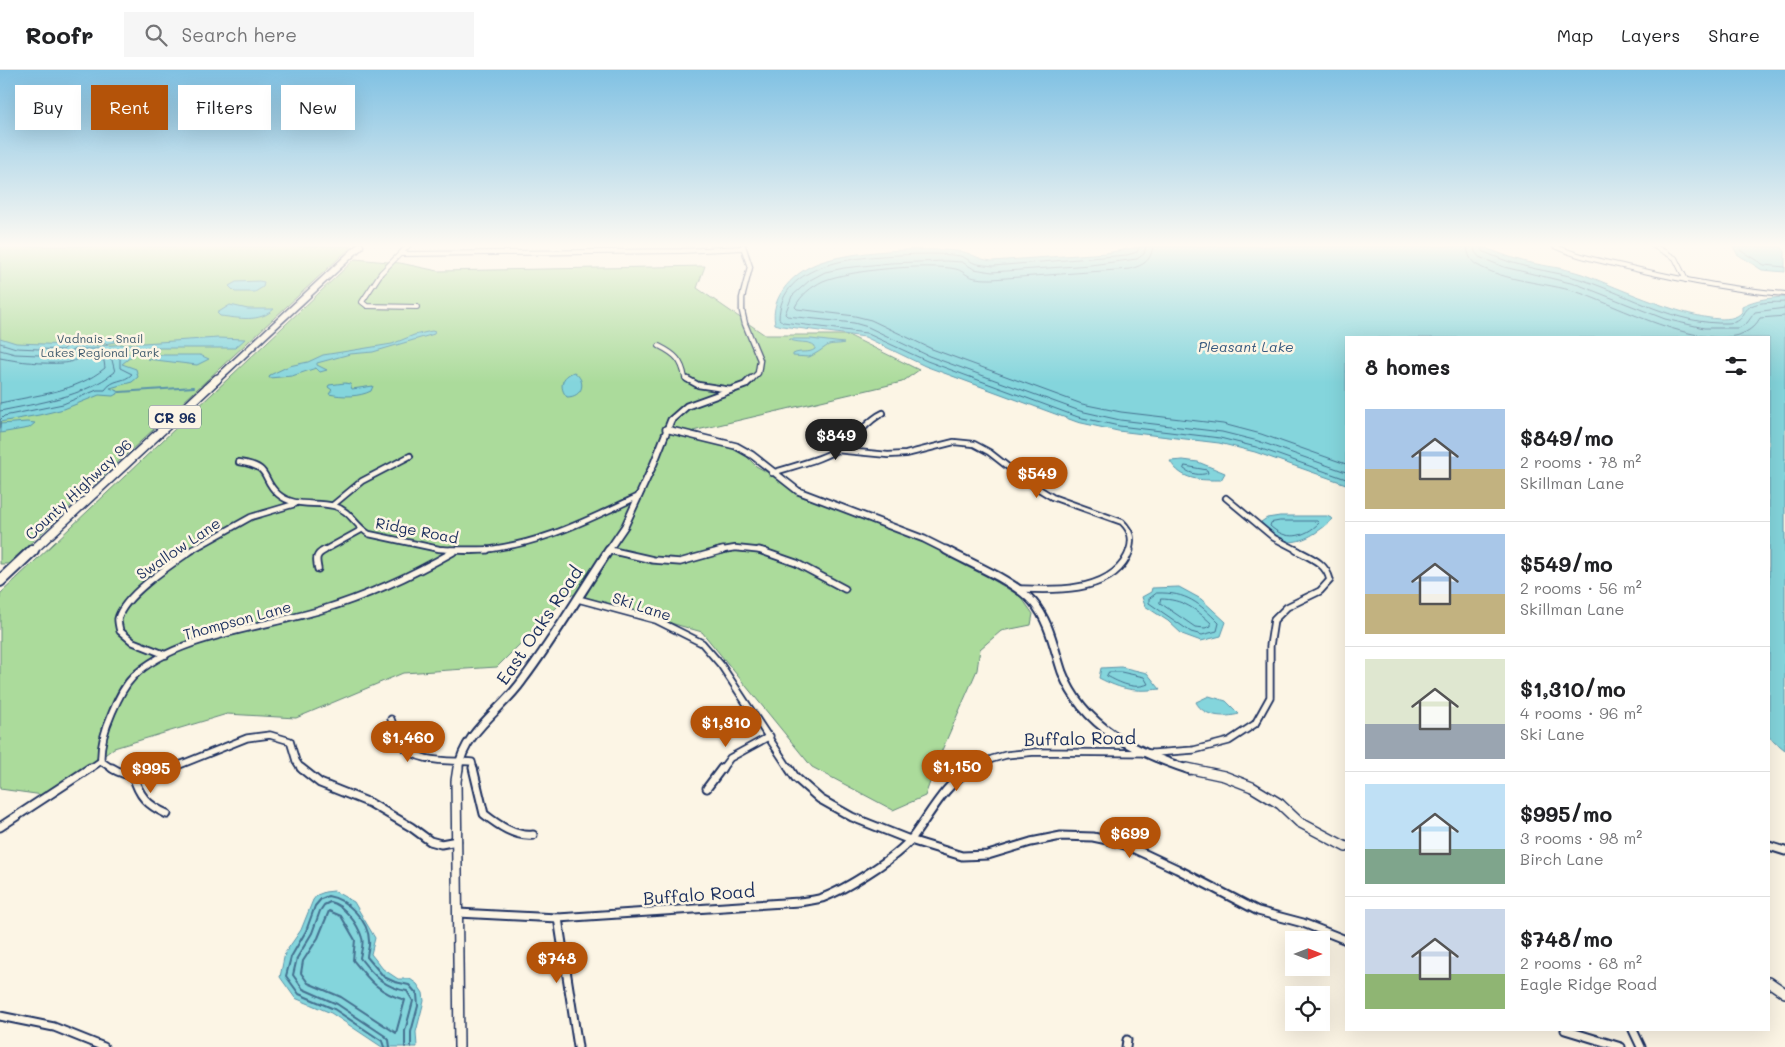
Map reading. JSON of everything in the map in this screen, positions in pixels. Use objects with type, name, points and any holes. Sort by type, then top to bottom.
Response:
[{"type":"main road","name":"County Highway 96","points":[[0,581],[310,292]]},
{"type":"street","points":[[369,292],[362,302],[367,306],[417,308]]},
{"type":"street","points":[[744,292],[742,311],[761,364],[758,373],[751,380],[732,390],[687,406],[675,415],[666,429],[736,446],[752,455],[772,473],[798,491],[932,543],[1020,589],[1034,603],[1046,620],[1065,682],[1079,704],[1112,735],[1144,752],[1175,765],[1224,776],[1252,787],[1280,804],[1299,822],[1345,846]]},
{"type":"street","points":[[1754,292],[1785,294]]},
{"type":"street","points":[[659,346],[679,356],[685,378],[691,383],[732,390]]},
{"type":"street","points":[[772,473],[836,450],[849,442],[873,418],[883,413]]},
{"type":"street","name":"East Oaks Road","points":[[459,1047],[456,781],[459,761],[476,730],[522,682],[625,526],[654,463],[666,429]]},
{"type":"street","points":[[836,450],[892,455],[906,454],[945,442],[973,444],[989,451],[1011,470],[1045,493],[1082,509],[1117,520],[1130,530],[1132,538],[1128,556],[1119,568],[1106,578],[1087,586],[1074,588],[1020,589]]},
{"type":"street","points":[[239,462],[252,464],[261,469],[276,493],[297,504],[332,505],[362,481],[410,456]]},
{"type":"street","name":"Ridge Road","points":[[332,505],[350,514],[362,530],[375,536],[453,552],[494,550],[538,541],[639,496]]},
{"type":"street","name":"Buffalo Road","points":[[458,912],[558,918],[799,902],[821,898],[850,884],[910,840],[948,786],[968,770],[993,758],[1034,751],[1178,752],[1207,748],[1241,736],[1257,724],[1270,698],[1271,632],[1275,619],[1290,604],[1321,590],[1328,584],[1328,572],[1320,563],[1274,538],[1226,498]]},
{"type":"street","name":"Swallow Lane","points":[[166,655],[133,642],[120,631],[118,619],[124,607],[136,592],[182,558],[235,525],[266,512],[297,504]]},
{"type":"street","points":[[318,569],[316,558],[318,554],[362,530]]},
{"type":"street","points":[[608,550],[639,557],[680,562],[721,550],[742,548],[772,553],[845,589]]},
{"type":"street","name":"Thompson Lane","points":[[101,760],[102,736],[128,683],[144,668],[166,655],[193,644],[296,618],[349,601],[395,582],[453,552]]},
{"type":"street","name":"Ski Lane","points":[[578,599],[656,620],[702,643],[721,665],[770,736],[795,777],[820,799],[852,817],[945,852],[969,856],[988,855],[1031,842],[1061,836],[1093,837],[1112,841],[1128,846],[1177,869],[1258,911],[1303,923],[1345,940]]},
{"type":"street","points":[[390,719],[400,743],[412,753],[425,757],[472,762],[482,807],[490,820],[522,836],[533,835]]},
{"type":"street","points":[[0,827],[101,760],[116,773],[146,774],[172,768],[250,738],[277,736],[290,741],[296,761],[302,770],[320,783],[370,803],[411,827],[430,841],[441,844],[457,841]]},
{"type":"street","points":[[707,788],[730,758],[770,736]]},
{"type":"street","points":[[133,775],[136,790],[141,800],[146,805],[167,814]]},
{"type":"street","points":[[1770,846],[1785,851]]},
{"type":"street","points":[[558,918],[578,1047]]},
{"type":"street","points":[[1770,983],[1785,993]]},
{"type":"street","points":[[0,1016],[38,1022],[66,1030],[104,1047]]},
{"type":"street","points":[[1568,1031],[1621,1047]]},
{"type":"street","points":[[1633,1031],[1641,1047]]},
{"type":"green space","name":"Vadnais - Snail Lakes Regional Park","points":[[0,292],[303,292],[8,564],[0,564]]},
{"type":"green space","points":[[320,292],[702,292],[765,335],[848,335],[919,370],[902,382],[693,431],[736,446],[756,466],[821,502],[921,540],[967,564],[1021,597],[1033,614],[1031,625],[1001,631],[980,649],[977,670],[939,757],[925,796],[893,810],[812,767],[702,632],[570,594],[497,667],[403,673],[296,718],[227,714],[114,748],[73,779],[43,795],[0,789],[0,594]]},
{"type":"water","name":"Pleasant Lake","points":[[782,292],[1626,292],[1690,314],[1712,318],[1730,318],[1742,312],[1742,306],[1747,304],[1763,299],[1785,297],[1785,750],[1770,738],[1770,336],[1345,336],[1345,484],[1255,452],[1219,443],[1118,431],[1077,422],[925,366],[865,337],[775,324],[774,314]]},
{"type":"water","points":[[230,305],[248,309],[274,309],[255,318],[220,316],[217,313]]},
{"type":"water","points":[[435,332],[434,334],[373,352],[350,354],[317,363],[317,365],[327,370],[320,372],[316,368],[292,376],[269,378],[270,375],[289,366],[308,362],[323,355],[392,344],[414,335]]},
{"type":"water","points":[[85,337],[114,339],[115,342],[104,344],[64,343],[63,340]]},
{"type":"water","points":[[0,338],[16,343],[98,346],[218,338],[245,339],[235,348],[131,348],[117,350],[131,354],[132,356],[122,364],[136,369],[138,377],[132,382],[110,388],[120,392],[113,396],[99,395],[64,409],[0,422]]},
{"type":"water","points":[[789,339],[811,339],[844,343],[829,345],[809,357],[793,356],[796,353],[813,350],[815,346]]},
{"type":"water","points":[[162,355],[200,355],[209,359],[197,365],[147,359]]},
{"type":"water","points":[[574,372],[581,380],[581,388],[577,394],[567,397],[562,386],[563,382],[567,376]]},
{"type":"water","points":[[350,384],[352,389],[373,386],[371,391],[356,395],[329,394],[332,390],[328,387],[329,385]]},
{"type":"water","points":[[35,423],[29,428],[0,433],[0,424]]},
{"type":"water","points":[[1170,461],[1198,462],[1225,473],[1221,480],[1192,478],[1180,472]]},
{"type":"water","points":[[1280,516],[1327,516],[1333,519],[1306,538],[1287,542],[1278,539],[1261,522],[1267,518]]},
{"type":"water","points":[[1179,587],[1201,599],[1226,622],[1221,636],[1201,641],[1182,634],[1168,621],[1145,606],[1142,597],[1151,592],[1152,588]]},
{"type":"water","points":[[1121,667],[1147,673],[1160,689],[1129,689],[1099,678],[1101,668]]},
{"type":"water","points":[[1209,696],[1226,701],[1239,714],[1221,716],[1204,711],[1196,702]]},
{"type":"water","points":[[334,891],[354,902],[375,938],[371,954],[383,969],[398,979],[410,979],[417,984],[423,993],[424,1001],[416,1032],[417,1047],[382,1047],[331,1013],[295,998],[280,977],[285,953],[301,930],[313,900],[317,895]]},
{"type":"waterway","points":[[120,392],[194,387]]}]
